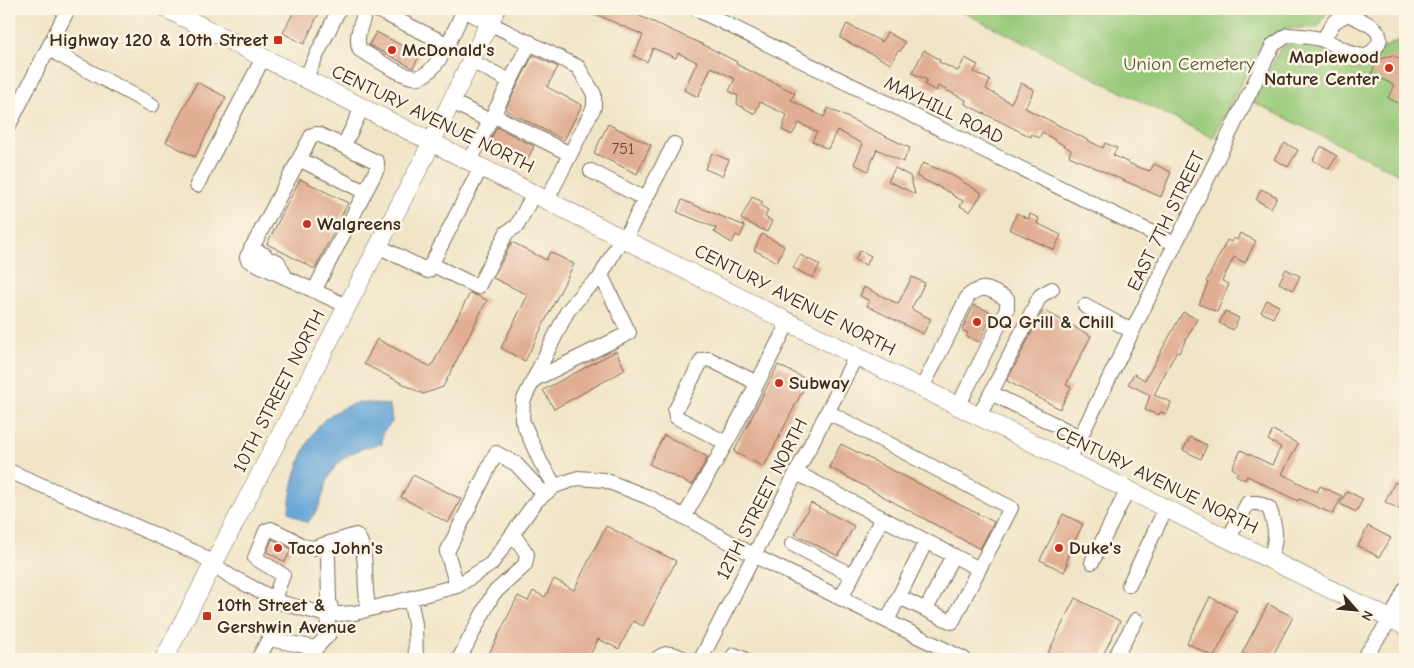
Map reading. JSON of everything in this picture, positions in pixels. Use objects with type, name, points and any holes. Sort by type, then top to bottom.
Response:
[{"type":"main road","name":"CENTURY AVENUE NORTH","points":[[167,9],[790,321],[856,356],[1398,622]]},
{"type":"main road","name":"10TH STREET NORTH","points":[[164,659],[432,143],[493,15]]},
{"type":"street","points":[[9,125],[68,9]]},
{"type":"street","points":[[305,79],[340,9]]},
{"type":"street","points":[[375,9],[447,44]]},
{"type":"street","points":[[365,15],[357,45],[360,50],[413,78],[425,76],[436,66],[462,9],[493,15],[530,42],[578,67],[594,94],[594,107],[570,154],[541,196],[517,226],[506,232],[478,287],[431,264]]},
{"type":"street","name":"MAYHILL ROAD","points":[[696,9],[1175,244]]},
{"type":"street","name":"EAST 7TH STREET","points":[[1069,460],[1273,45],[1288,35],[1323,40]]},
{"type":"street","points":[[378,246],[428,271],[475,164],[491,118],[530,42]]},
{"type":"street","points":[[49,47],[60,55],[152,105]]},
{"type":"street","points":[[197,185],[264,58]]},
{"type":"street","points":[[471,62],[510,81]]},
{"type":"street","points":[[452,102],[570,154]]},
{"type":"street","points":[[344,145],[362,108]]},
{"type":"street","points":[[314,291],[365,192],[376,169],[377,162],[318,134],[312,135],[247,257],[248,260],[286,278],[314,291],[347,306]]},
{"type":"street","points":[[549,490],[540,461],[522,420],[523,401],[567,312],[601,275],[624,238],[674,144]]},
{"type":"street","points":[[299,159],[365,192]]},
{"type":"street","points":[[590,171],[645,199]]},
{"type":"street","points":[[251,248],[278,262],[286,278]]},
{"type":"street","points":[[533,380],[629,333],[601,275]]},
{"type":"street","points":[[922,388],[968,296],[978,288],[985,288],[1007,298],[1008,309],[958,406]]},
{"type":"street","points":[[979,416],[1040,296],[1052,289]]},
{"type":"street","points":[[1084,306],[1132,331]]},
{"type":"street","points":[[684,517],[726,443],[790,321]]},
{"type":"street","name":"12TH STREET NORTH","points":[[701,659],[856,356]]},
{"type":"street","points":[[726,443],[676,417],[675,411],[702,360],[708,359],[757,384]]},
{"type":"street","points":[[991,393],[1080,438]]},
{"type":"street","points":[[828,412],[1011,508],[952,622],[899,597]]},
{"type":"street","points":[[457,586],[446,552],[496,453],[516,464],[549,490]]},
{"type":"street","points":[[9,472],[199,554],[230,576],[274,599],[330,615],[369,609],[457,586],[490,564],[537,500],[549,490],[578,478],[604,480],[648,498],[755,556],[964,659]]},
{"type":"street","points":[[797,473],[979,569]]},
{"type":"street","points":[[1092,562],[1128,489]]},
{"type":"street","points":[[1228,539],[1248,503],[1258,503],[1269,508],[1276,534],[1274,547],[1268,559]]},
{"type":"street","points":[[1129,585],[1166,508]]},
{"type":"street","points":[[841,598],[882,518]]},
{"type":"street","points":[[274,599],[283,575],[255,558],[266,532],[271,529],[302,546],[313,548],[356,535],[362,546],[365,599],[369,609]]},
{"type":"street","points":[[459,659],[493,594],[525,564],[527,554],[513,534]]},
{"type":"street","points":[[887,621],[926,541]]},
{"type":"street","points":[[792,544],[852,575]]},
{"type":"street","points":[[926,610],[953,555]]},
{"type":"street","points":[[258,659],[268,639],[316,648],[329,634],[328,557]]},
{"type":"street","points":[[1363,659],[1398,622],[1405,589]]},
{"type":"street","points":[[410,599],[416,624],[416,659]]},
{"type":"street","points":[[1114,659],[1136,620]]},
{"type":"street","points":[[658,659],[664,654],[671,652],[685,659]]},
{"type":"street","points":[[732,659],[734,655],[744,659]]},
{"type":"green space","name":"Union Cemetery","points":[[957,9],[1328,9],[1318,28],[1286,28],[1262,43],[1213,138]]},
{"type":"green space","points":[[1405,37],[1405,177],[1253,102],[1280,49],[1291,42],[1324,49],[1335,64],[1352,70],[1370,64],[1381,49]]},
{"type":"water","points":[[359,402],[390,405],[392,422],[382,433],[382,444],[352,453],[334,468],[327,482],[320,505],[307,523],[289,512],[292,489],[303,452],[322,422],[339,410]]},
{"type":"building","points":[[295,9],[321,9],[304,44],[283,33]]},
{"type":"building","points":[[584,9],[624,9],[702,44],[737,62],[736,64],[795,93],[791,100],[824,117],[828,108],[910,148],[903,162],[877,149],[868,171],[854,164],[863,144],[837,130],[828,149],[812,141],[817,132],[799,123],[792,135],[782,130],[787,115],[760,102],[755,114],[737,104],[738,96],[729,91],[735,79],[711,67],[698,97],[684,90],[697,62],[678,53],[676,58],[653,48],[647,62],[634,56],[643,35]]},
{"type":"building","points":[[847,24],[882,42],[887,32],[905,42],[900,52],[898,50],[891,64],[840,38]]},
{"type":"building","name":"McDonald's","points":[[376,32],[420,55],[413,68],[369,45]]},
{"type":"building","points":[[924,50],[940,60],[939,62],[958,71],[965,58],[978,65],[974,72],[990,80],[986,89],[1011,103],[1021,83],[1034,90],[1025,108],[1103,148],[1105,143],[1117,148],[1113,155],[1135,166],[1150,171],[1154,164],[1171,172],[1161,197],[1069,156],[1071,150],[1042,132],[1039,138],[1032,134],[1031,137],[965,104],[966,100],[938,86],[936,91],[925,85],[927,80],[912,73]]},
{"type":"building","points":[[533,55],[558,67],[547,87],[582,105],[564,140],[507,111],[506,108]]},
{"type":"building","name":"Maplewood Nature Center","points":[[1392,55],[1405,62],[1405,94],[1400,104],[1388,98],[1394,85],[1371,74],[1378,60]]},
{"type":"building","points":[[197,82],[226,97],[195,157],[166,142]]},
{"type":"building","points":[[608,124],[651,145],[637,174],[594,153]]},
{"type":"building","points":[[497,127],[534,146],[527,161],[490,141]]},
{"type":"building","points":[[1285,143],[1298,150],[1288,167],[1274,159]]},
{"type":"building","points":[[1321,146],[1337,156],[1329,169],[1313,160]]},
{"type":"building","points":[[712,153],[729,160],[722,176],[705,169]]},
{"type":"building","points":[[923,163],[948,173],[982,193],[970,212],[960,206],[963,201],[953,194],[916,176]]},
{"type":"building","points":[[895,168],[910,176],[915,194],[888,181]]},
{"type":"building","name":"Walgreens","points":[[300,179],[348,203],[315,269],[267,244]]},
{"type":"building","points":[[1261,189],[1277,197],[1271,208],[1256,200]]},
{"type":"building","points":[[752,197],[763,202],[761,206],[768,210],[765,217],[772,221],[767,232],[741,219]]},
{"type":"building","points":[[682,200],[745,226],[740,237],[736,235],[732,243],[714,232],[716,228],[677,212]]},
{"type":"building","points":[[1017,213],[1028,219],[1030,214],[1039,218],[1037,223],[1061,235],[1054,250],[1009,229]]},
{"type":"building","points":[[1240,233],[1256,241],[1245,263],[1234,257],[1222,281],[1229,284],[1217,312],[1199,304],[1208,283],[1206,282],[1227,240],[1231,242],[1233,238],[1237,240]]},
{"type":"building","points":[[762,234],[784,246],[777,262],[754,250]]},
{"type":"building","points":[[512,242],[546,260],[550,252],[574,264],[525,361],[501,348],[528,295],[493,278]]},
{"type":"building","points":[[860,250],[871,256],[866,265],[855,260]]},
{"type":"building","points":[[800,255],[820,265],[813,278],[793,268]]},
{"type":"building","points":[[1286,269],[1300,276],[1293,290],[1279,283]]},
{"type":"building","points":[[912,277],[925,283],[911,309],[931,319],[923,334],[867,306],[870,301],[860,296],[864,287],[898,304]]},
{"type":"building","points":[[470,293],[487,300],[443,387],[423,394],[364,364],[377,339],[431,367]]},
{"type":"building","points":[[1267,300],[1279,306],[1273,318],[1261,312]]},
{"type":"building","name":"DQ Grill & Chill","points":[[974,305],[993,313],[979,342],[966,336],[968,333],[962,330]]},
{"type":"building","points":[[1043,310],[1091,336],[1066,385],[1071,387],[1060,409],[1007,381]]},
{"type":"building","points":[[1225,311],[1239,318],[1233,330],[1219,323]]},
{"type":"building","points":[[1183,312],[1197,319],[1179,353],[1176,352],[1154,395],[1171,402],[1168,412],[1166,414],[1160,412],[1159,415],[1145,410],[1150,395],[1128,384],[1134,374],[1145,380]]},
{"type":"building","points":[[616,351],[625,370],[554,409],[543,390]]},
{"type":"building","points":[[778,365],[808,380],[764,467],[734,452]]},
{"type":"building","points":[[1273,430],[1298,444],[1282,474],[1317,492],[1320,486],[1342,496],[1333,514],[1299,499],[1298,501],[1247,476],[1245,480],[1236,475],[1238,472],[1232,468],[1241,450],[1272,465],[1281,447],[1268,440]]},
{"type":"building","points":[[664,435],[708,457],[692,485],[649,464]]},
{"type":"building","points":[[1190,437],[1207,445],[1201,459],[1183,450]]},
{"type":"building","points":[[841,444],[994,522],[980,549],[829,467]]},
{"type":"building","points":[[413,475],[461,499],[448,523],[401,497]]},
{"type":"building","points":[[1395,482],[1405,487],[1405,512],[1385,502]]},
{"type":"building","points":[[1347,491],[1363,499],[1356,512],[1340,504]]},
{"type":"building","points":[[811,503],[854,526],[838,556],[795,534]]},
{"type":"building","name":"Duke's","points":[[1063,514],[1083,524],[1067,556],[1069,557],[1066,563],[1068,564],[1064,572],[1040,560]]},
{"type":"building","points":[[606,526],[676,561],[643,626],[633,621],[619,649],[598,639],[588,659],[494,659],[488,656],[518,596],[528,601],[533,591],[545,597],[554,579],[574,590]]},
{"type":"building","points":[[1368,526],[1391,538],[1379,557],[1358,546]]},
{"type":"building","name":"Taco John's","points":[[272,539],[291,549],[285,562],[267,552]]},
{"type":"building","points":[[1210,597],[1237,611],[1214,657],[1187,643]]},
{"type":"building","points":[[1075,598],[1120,621],[1101,659],[1054,659],[1047,655]]},
{"type":"building","points":[[1268,604],[1293,617],[1271,659],[1255,659],[1242,653]]},
{"type":"place","name":"Highway 120 & 10th Street","points":[[278,40]]},
{"type":"place","name":"McDonald's","points":[[392,50]]},
{"type":"place","name":"Maplewood Nature Center","points":[[1389,68]]},
{"type":"place","name":"Walgreens","points":[[307,224]]},
{"type":"place","name":"DQ Grill & Chill","points":[[977,322]]},
{"type":"place","name":"Subway","points":[[779,383]]},
{"type":"place","name":"Taco John's","points":[[278,548]]},
{"type":"place","name":"Duke's","points":[[1059,548]]},
{"type":"place","name":"10th Street & Gershwin Avenue","points":[[207,616]]}]
